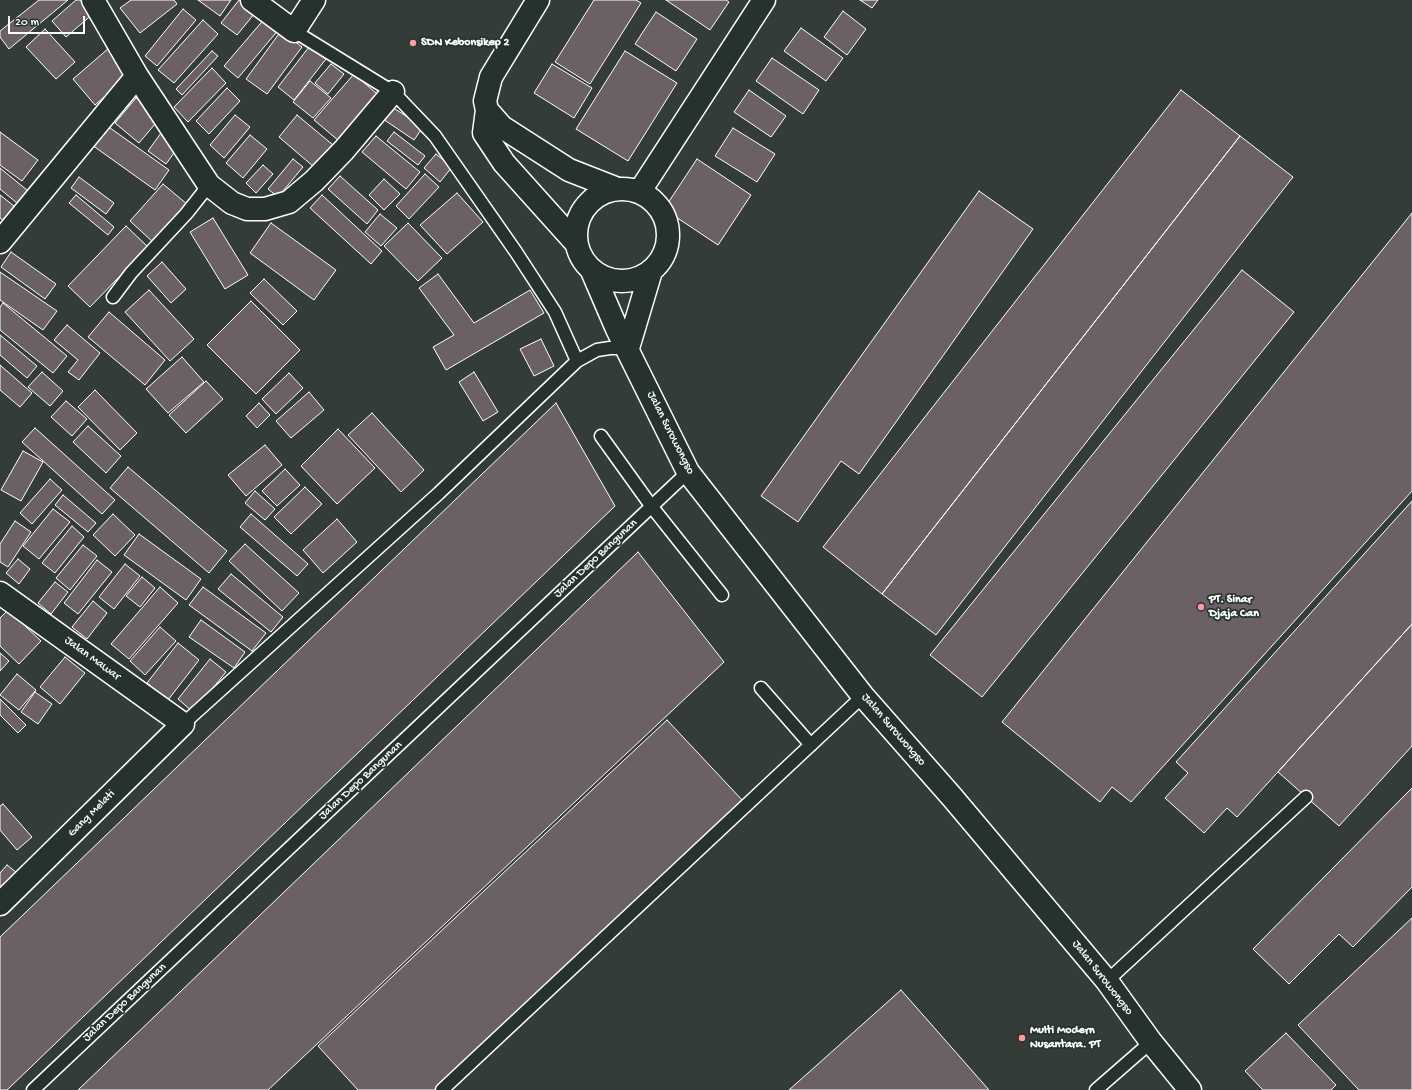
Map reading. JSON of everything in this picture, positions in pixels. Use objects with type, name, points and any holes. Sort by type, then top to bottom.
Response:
[{"type":"street","points":[[93,0],[138,76],[209,185],[232,203],[247,209],[265,208],[289,202],[329,166],[393,92]]},
{"type":"street","points":[[252,0],[294,31],[314,0]]},
{"type":"street","points":[[538,0],[491,77],[485,101],[487,110],[484,133],[500,157],[575,242],[581,257],[592,270],[610,280],[632,281],[651,271]]},
{"type":"street","points":[[640,191],[764,0]]},
{"type":"street","points":[[0,242],[138,76]]},
{"type":"street","points":[[487,110],[502,127],[569,170],[615,188],[640,191],[659,205],[668,228],[666,252],[651,271],[628,348]]},
{"type":"street","points":[[575,242],[578,217],[593,198],[615,188]]},
{"type":"street","name":"Jalan Surowongso","points":[[592,270],[688,472],[862,696],[952,797],[1107,981],[1150,1042],[1190,1090]]},
{"type":"street","name":"Jalan Mawar","points":[[0,593],[183,724]]},
{"type":"street","name":"Gang Melati","points":[[0,904],[183,724]]},
{"type":"lane","points":[[294,31],[393,92],[435,136],[516,252],[555,312],[577,361]]},
{"type":"lane","points":[[113,297],[131,273],[186,214],[209,185]]},
{"type":"lane","points":[[183,724],[438,493],[577,361],[597,350],[628,348]]},
{"type":"lane","points":[[601,436],[652,506],[722,595]]},
{"type":"lane","name":"Jalan Depo Bangunan","points":[[33,1090],[688,472]]},
{"type":"lane","points":[[761,688],[811,745]]},
{"type":"lane","points":[[442,1090],[862,696]]},
{"type":"lane","points":[[1107,981],[1306,796]]},
{"type":"lane","points":[[1096,1090],[1150,1042]]},
{"type":"building","points":[[39,0],[68,0],[9,49],[0,37],[0,31]]},
{"type":"building","points":[[76,0],[83,0],[94,13],[66,37],[52,21]]},
{"type":"building","points":[[131,0],[174,0],[177,4],[140,33],[120,8]]},
{"type":"building","points":[[198,0],[231,0],[220,16]]},
{"type":"building","points":[[239,0],[249,0],[259,8],[237,35],[221,23]]},
{"type":"building","points":[[594,0],[636,0],[641,3],[590,84],[555,62]]},
{"type":"building","points":[[666,0],[726,0],[729,2],[710,30]]},
{"type":"building","points":[[860,0],[878,0],[872,8]]},
{"type":"building","points":[[183,9],[196,20],[157,66],[145,56]]},
{"type":"building","points":[[843,11],[866,29],[847,55],[824,37]]},
{"type":"building","points":[[656,12],[697,39],[676,71],[635,44]]},
{"type":"building","points":[[266,17],[280,28],[238,78],[224,66]]},
{"type":"building","points":[[203,20],[218,34],[174,83],[158,70]]},
{"type":"building","points":[[801,28],[843,58],[826,81],[784,51]]},
{"type":"building","points":[[45,29],[75,62],[56,79],[26,47]]},
{"type":"building","points":[[281,31],[302,47],[267,94],[246,79]]},
{"type":"building","points":[[309,47],[326,59],[294,100],[278,87]]},
{"type":"building","points":[[109,48],[131,73],[95,105],[73,79]]},
{"type":"building","points":[[212,51],[218,56],[182,95],[176,89]]},
{"type":"building","points":[[625,51],[677,83],[628,161],[576,129]]},
{"type":"building","points":[[772,58],[819,90],[803,114],[756,81]]},
{"type":"building","points":[[331,64],[344,74],[328,94],[315,83]]},
{"type":"building","points":[[552,64],[592,88],[574,118],[534,93]]},
{"type":"building","points":[[212,68],[226,83],[188,122],[174,107]]},
{"type":"building","points":[[354,74],[384,100],[345,146],[314,120]]},
{"type":"building","points":[[310,81],[331,98],[313,118],[293,102]]},
{"type":"building","points":[[227,88],[240,101],[209,134],[196,121]]},
{"type":"building","points":[[749,90],[786,116],[771,137],[734,112]]},
{"type":"building","points":[[1181,90],[1240,136],[882,594],[823,547]]},
{"type":"building","points":[[136,98],[160,118],[139,143],[115,123]]},
{"type":"building","points":[[392,107],[423,127],[414,140],[383,119]]},
{"type":"building","points":[[235,115],[250,127],[224,158],[210,145]]},
{"type":"building","points":[[297,115],[333,145],[314,167],[279,137]]},
{"type":"building","points":[[106,125],[169,170],[155,190],[92,145]]},
{"type":"building","points":[[733,128],[775,154],[757,182],[715,156]]},
{"type":"building","points":[[0,132],[38,160],[22,181],[0,165]]},
{"type":"building","points":[[394,132],[425,156],[418,165],[387,141]]},
{"type":"building","points":[[161,133],[179,146],[166,164],[148,151]]},
{"type":"building","points":[[250,135],[267,149],[243,178],[226,163]]},
{"type":"building","points":[[376,136],[420,172],[406,189],[362,152]]},
{"type":"building","points":[[1240,136],[1293,177],[936,635],[882,594]]},
{"type":"building","points":[[436,154],[452,167],[440,182],[424,168]]},
{"type":"building","points":[[293,159],[303,167],[278,197],[268,189]]},
{"type":"building","points":[[697,159],[751,195],[718,245],[664,209]]},
{"type":"building","points":[[263,165],[273,174],[256,193],[246,183]]},
{"type":"building","points":[[0,168],[33,195],[23,208],[0,189]]},
{"type":"building","points":[[425,174],[439,187],[409,219],[396,206]]},
{"type":"building","points":[[340,176],[378,210],[367,224],[328,189]]},
{"type":"building","points":[[79,177],[114,203],[106,214],[71,188]]},
{"type":"building","points":[[384,179],[400,194],[384,210],[369,195]]},
{"type":"building","points":[[163,184],[188,205],[154,243],[130,221]]},
{"type":"building","points":[[979,191],[1033,229],[859,474],[841,461],[798,522],[761,496]]},
{"type":"building","points":[[457,193],[483,222],[447,254],[420,225]]},
{"type":"building","points":[[0,195],[19,210],[8,224],[0,218]]},
{"type":"building","points":[[76,195],[114,227],[108,235],[69,203]]},
{"type":"building","points":[[322,195],[382,251],[371,264],[310,208]]},
{"type":"building","name":"PT. Sinar Djaja Can","points":[[1412,213],[1412,491],[1131,802],[1112,787],[1100,802],[1002,722]]},
{"type":"building","points":[[380,214],[397,228],[381,246],[365,232]]},
{"type":"building","points":[[213,218],[248,275],[225,289],[190,232]]},
{"type":"building","points":[[271,223],[336,270],[314,300],[250,253]]},
{"type":"building","points":[[408,223],[442,258],[418,281],[384,246]]},
{"type":"building","points":[[126,226],[148,247],[90,307],[68,286]]},
{"type":"building","points":[[11,252],[56,284],[45,299],[1,267]]},
{"type":"building","points":[[162,262],[186,289],[171,303],[147,276]]},
{"type":"building","points":[[1242,270],[1294,312],[982,697],[930,655]]},
{"type":"building","points":[[0,272],[57,311],[43,330],[0,300]]},
{"type":"building","points":[[438,274],[474,323],[530,290],[544,313],[446,370],[433,347],[454,335],[419,288]]},
{"type":"building","points":[[264,279],[297,311],[283,325],[250,293]]},
{"type":"building","points":[[149,290],[194,339],[170,361],[125,312]]},
{"type":"building","points":[[251,301],[300,350],[256,394],[207,345]]},
{"type":"building","points":[[3,303],[67,356],[53,373],[0,330],[0,307]]},
{"type":"building","points":[[109,312],[165,360],[145,385],[88,337]]},
{"type":"building","points":[[67,325],[100,353],[79,380],[68,372],[78,360],[54,340]]},
{"type":"building","points":[[0,335],[37,366],[27,378],[0,355]]},
{"type":"building","points":[[541,339],[554,366],[534,376],[520,349]]},
{"type":"building","points":[[182,357],[204,382],[168,413],[146,389]]},
{"type":"building","points":[[0,365],[32,393],[20,407],[0,390]]},
{"type":"building","points":[[42,372],[63,391],[50,406],[28,387]]},
{"type":"building","points":[[474,372],[498,412],[483,421],[459,382]]},
{"type":"building","points":[[289,373],[303,388],[276,414],[262,399]]},
{"type":"building","points":[[206,381],[223,399],[186,433],[169,415]]},
{"type":"building","points":[[95,390],[137,433],[120,450],[78,407]]},
{"type":"building","points":[[309,392],[324,410],[291,438],[276,421]]},
{"type":"building","points":[[66,401],[87,419],[72,436],[51,417]]},
{"type":"building","points":[[259,403],[270,415],[257,428],[246,416]]},
{"type":"building","points":[[556,403],[615,506],[7,1090],[0,1090],[0,937]]},
{"type":"building","points":[[372,413],[424,470],[401,492],[348,435]]},
{"type":"building","points":[[88,426],[121,456],[106,473],[73,442]]},
{"type":"building","points":[[35,428],[115,500],[102,514],[22,442]]},
{"type":"building","points":[[338,429],[375,468],[337,504],[301,466]]},
{"type":"building","points":[[265,445],[282,465],[246,496],[228,475]]},
{"type":"building","points":[[23,451],[43,462],[21,501],[1,490]]},
{"type":"building","points":[[128,467],[227,551],[209,573],[110,488]]},
{"type":"building","points":[[285,469],[300,485],[277,506],[262,491]]},
{"type":"building","points":[[50,479],[62,490],[32,524],[20,513]]},
{"type":"building","points":[[305,487],[322,504],[291,534],[274,517]]},
{"type":"building","points":[[255,491],[275,509],[265,520],[245,503]]},
{"type":"building","points":[[63,495],[96,523],[88,532],[55,505]]},
{"type":"building","points":[[1412,501],[1412,624],[1237,817],[1227,808],[1204,833],[1165,798],[1188,773],[1176,762]]},
{"type":"building","points":[[53,509],[70,522],[39,559],[23,546]]},
{"type":"building","points":[[113,514],[135,535],[115,556],[93,535]]},
{"type":"building","points":[[251,514],[308,564],[297,576],[240,527]]},
{"type":"building","points":[[337,519],[357,542],[323,573],[303,550]]},
{"type":"building","points":[[15,521],[31,532],[8,567],[0,562],[0,544]]},
{"type":"building","points":[[72,526],[84,537],[55,573],[42,563]]},
{"type":"building","points":[[139,534],[201,579],[186,600],[124,555]]},
{"type":"building","points":[[245,544],[299,593],[282,611],[229,561]]},
{"type":"building","points":[[83,545],[97,556],[70,590],[56,578]]},
{"type":"building","points":[[638,552],[724,662],[268,1090],[78,1090]]},
{"type":"building","points":[[18,559],[30,569],[19,584],[6,573]]},
{"type":"building","points":[[97,560],[112,572],[78,614],[64,603]]},
{"type":"building","points":[[125,564],[140,576],[114,609],[99,597]]},
{"type":"building","points":[[231,574],[283,617],[271,632],[218,589]]},
{"type":"building","points":[[142,577],[155,588],[140,607],[126,596]]},
{"type":"building","points":[[55,582],[68,592],[51,614],[38,603]]},
{"type":"building","points":[[160,587],[178,603],[129,659],[111,644]]},
{"type":"building","points":[[203,587],[266,633],[252,651],[189,605]]},
{"type":"building","points":[[93,601],[107,613],[87,639],[72,627]]},
{"type":"building","points":[[8,610],[41,641],[19,664],[0,646],[0,618]]},
{"type":"building","points":[[201,620],[245,652],[234,668],[189,637]]},
{"type":"building","points":[[1412,624],[1412,746],[1339,826],[1278,772]]},
{"type":"building","points":[[160,627],[176,641],[145,675],[130,661]]},
{"type":"building","points":[[178,643],[199,660],[168,700],[147,683]]},
{"type":"building","points":[[0,653],[9,661],[0,671]]},
{"type":"building","points":[[65,657],[85,673],[60,704],[40,687]]},
{"type":"building","points":[[210,659],[226,672],[193,712],[178,699]]},
{"type":"building","points":[[17,674],[36,690],[19,710],[0,695]]},
{"type":"building","points":[[35,692],[52,704],[38,724],[21,712]]},
{"type":"building","points":[[0,699],[26,725],[18,733],[0,715]]},
{"type":"building","points":[[667,720],[744,802],[436,1090],[358,1090],[318,1046]]},
{"type":"building","points":[[1412,788],[1412,887],[1353,947],[1339,934],[1289,984],[1253,949]]},
{"type":"building","points":[[3,804],[32,837],[17,850],[0,830],[0,806]]},
{"type":"building","points":[[7,865],[21,876],[0,901],[0,873]]},
{"type":"building","points":[[1412,918],[1412,1090],[1359,1090],[1298,1025]]},
{"type":"building","points":[[901,990],[989,1090],[789,1090]]},
{"type":"building","points":[[1286,1033],[1336,1085],[1331,1090],[1263,1090],[1245,1071]]},
{"type":"place","name":"SDN Kebonsikep 2","points":[[413,43]]},
{"type":"place","name":"PT. Sinar Djaja Can","points":[[1201,607]]},
{"type":"place","name":"Multi Modern Nusantara. PT","points":[[1022,1038]]}]
